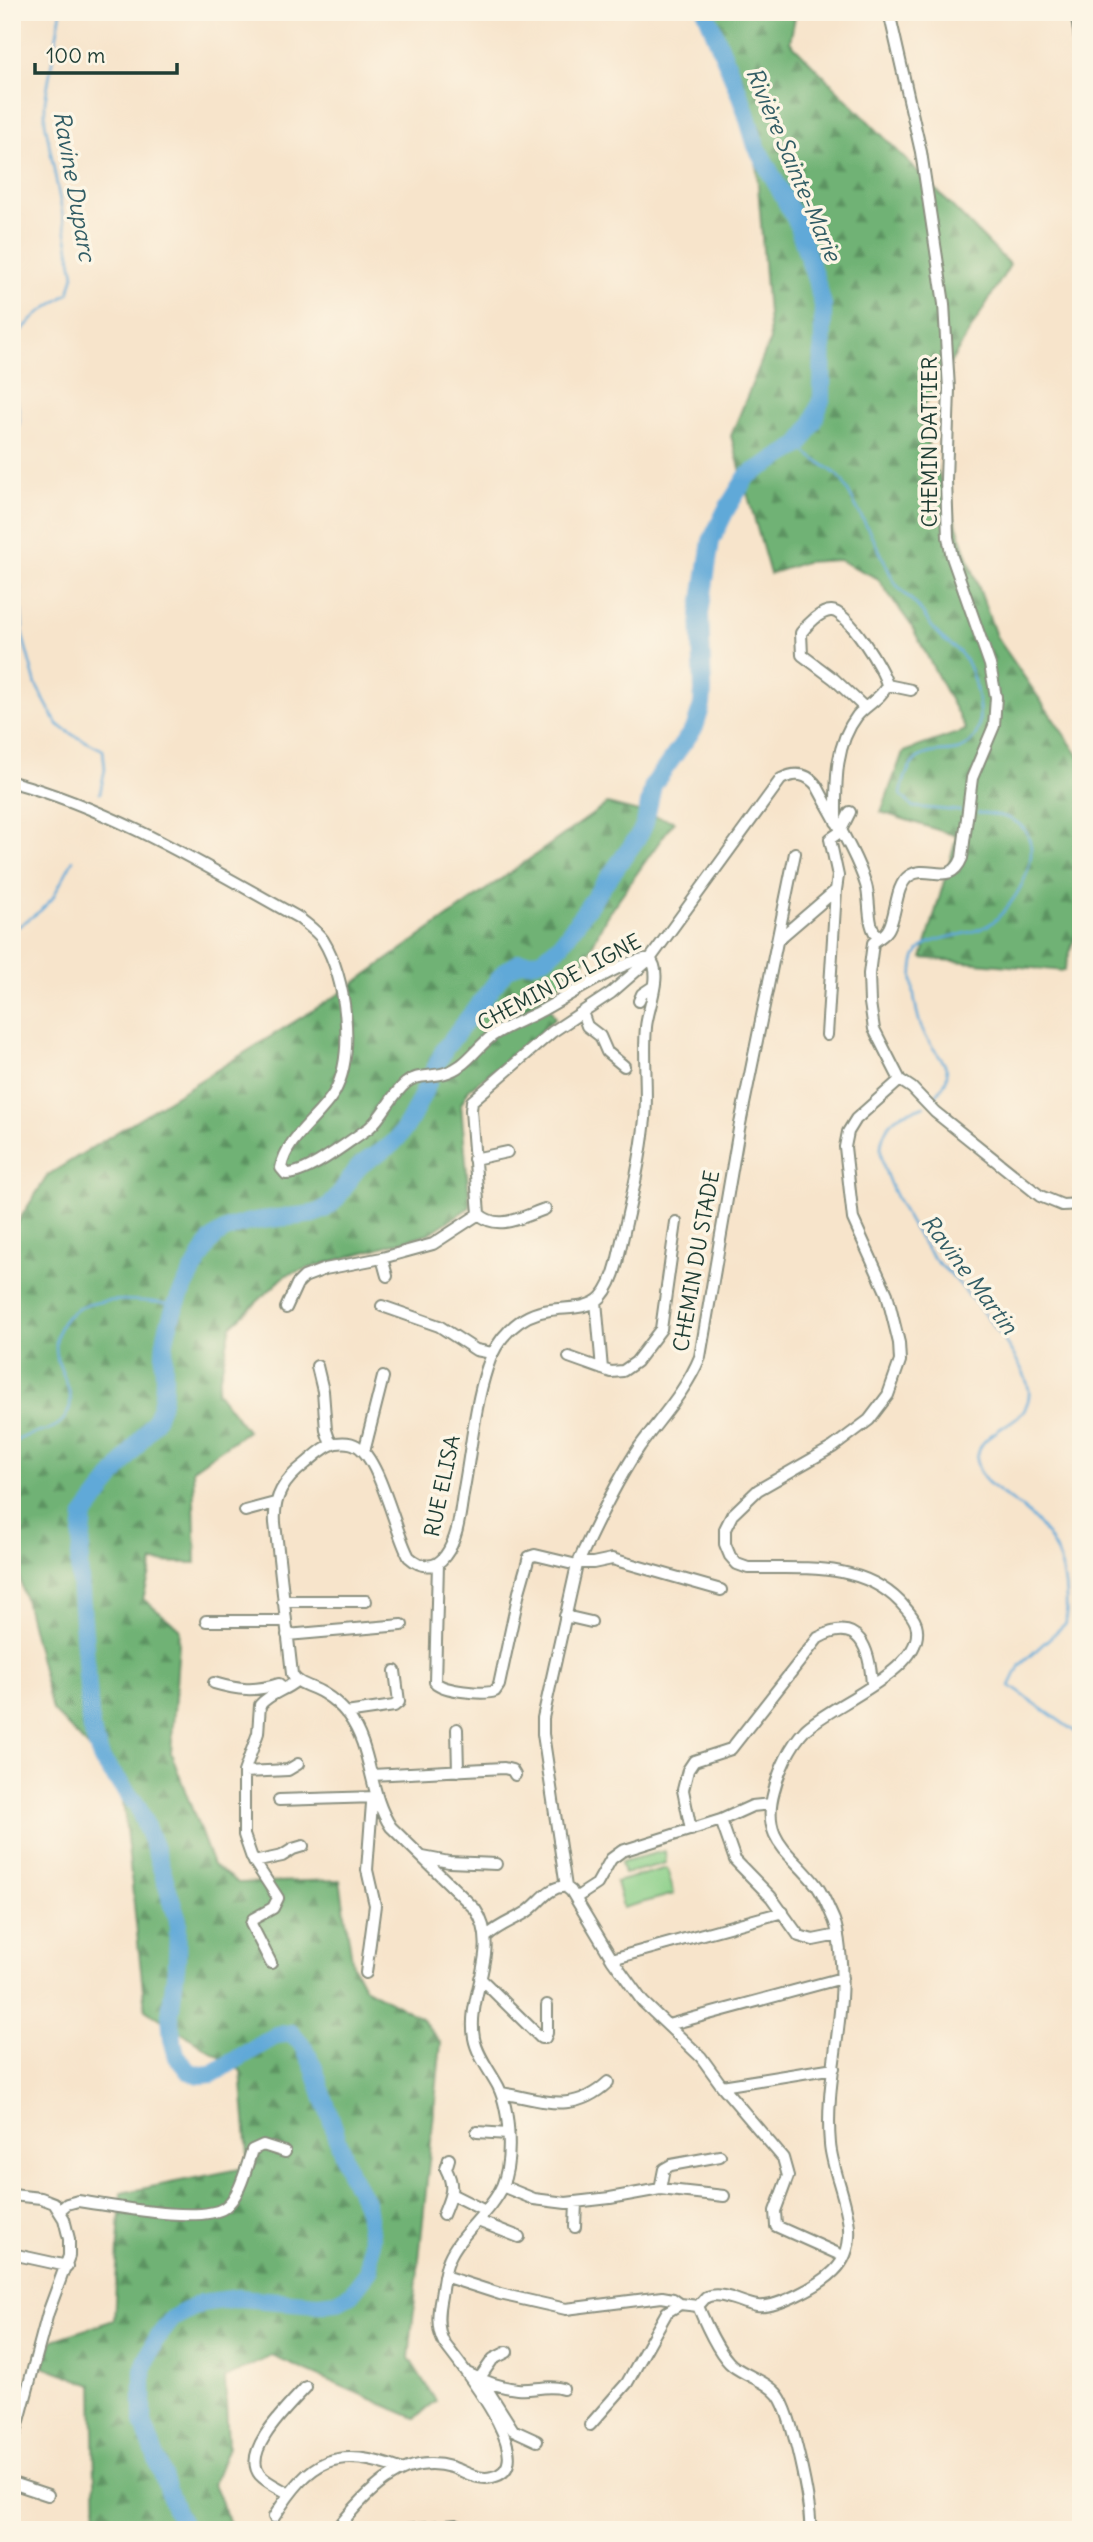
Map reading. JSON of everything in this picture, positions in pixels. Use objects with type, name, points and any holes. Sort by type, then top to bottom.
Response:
[{"type":"street","name":"CHEMIN DATTIER","points":[[879,938],[889,929],[901,887],[909,876],[923,872],[943,874],[952,872],[959,865],[972,778],[994,726],[996,711],[990,664],[952,557],[948,537],[946,480],[949,389],[944,304],[921,152],[889,12]]},
{"type":"street","points":[[1076,12],[1081,45]]},
{"type":"street","points":[[864,707],[834,679],[802,655],[800,640],[805,627],[824,613],[830,611],[842,615],[866,645],[887,685],[884,693],[864,707],[847,732],[840,752],[836,780],[838,828],[866,884],[871,921],[874,933],[879,938],[871,951],[869,993],[874,1029],[900,1080],[912,1088],[935,1112],[1040,1196],[1062,1205],[1081,1203]]},
{"type":"street","points":[[887,685],[912,690]]},
{"type":"street","name":"CHEMIN DE LIGNE","points":[[12,782],[85,806],[125,825],[299,918],[322,939],[333,963],[341,992],[346,1036],[344,1066],[335,1091],[285,1155],[281,1168],[286,1174],[306,1168],[369,1128],[379,1120],[385,1108],[408,1081],[447,1074],[461,1065],[493,1035],[615,970],[641,959],[650,960],[781,779],[798,774],[811,779],[838,828]]},
{"type":"street","points":[[827,1035],[838,876],[831,839],[850,812]]},
{"type":"street","name":"CHEMIN DU STADE","points":[[566,1887],[543,1734],[543,1718],[565,1616],[577,1564],[639,1448],[688,1382],[700,1357],[739,1129],[795,853]]},
{"type":"street","points":[[780,937],[836,890]]},
{"type":"street","points":[[478,1214],[472,1101],[552,1032],[611,993],[650,960],[655,969],[646,1026],[647,1102],[643,1140],[622,1261],[612,1281],[596,1301],[602,1369]]},
{"type":"street","points":[[639,1000],[642,994],[654,986]]},
{"type":"street","points":[[582,1012],[586,1026],[600,1036],[607,1052],[624,1066]]},
{"type":"street","points":[[698,2306],[706,2297],[717,2294],[759,2306],[780,2303],[827,2277],[839,2265],[848,2242],[848,2212],[836,2181],[830,2143],[829,2104],[842,1978],[838,1935],[820,1890],[774,1835],[769,1818],[788,1754],[804,1731],[904,1660],[916,1641],[915,1620],[894,1597],[875,1584],[847,1573],[814,1569],[748,1568],[737,1564],[725,1544],[725,1530],[733,1514],[758,1490],[833,1447],[869,1420],[888,1395],[900,1361],[899,1343],[887,1294],[853,1219],[845,1147],[848,1132],[856,1119],[900,1080]]},
{"type":"street","points":[[474,1159],[507,1152]]},
{"type":"street","points":[[478,1214],[493,1223],[505,1223],[545,1209]]},
{"type":"street","points":[[286,1308],[297,1284],[304,1277],[325,1269],[382,1258],[433,1244],[478,1214]]},
{"type":"street","points":[[569,1357],[611,1372],[623,1371],[641,1358],[663,1324],[676,1222]]},
{"type":"street","points":[[382,1258],[387,1276]]},
{"type":"street","name":"RUE ELISA","points":[[364,1452],[377,1475],[409,1557],[416,1564],[427,1566],[438,1563],[446,1555],[458,1525],[482,1385],[492,1353],[508,1331],[532,1314],[588,1305],[596,1301]]},
{"type":"street","points":[[382,1306],[431,1322],[476,1350],[492,1353]]},
{"type":"street","points":[[317,1366],[323,1391],[326,1430],[331,1445]]},
{"type":"street","points":[[296,1681],[289,1662],[275,1503],[279,1491],[288,1479],[331,1445],[350,1443],[364,1452],[383,1377]]},
{"type":"street","points":[[245,1511],[275,1503]]},
{"type":"street","points":[[438,1563],[436,1682],[442,1688],[487,1693],[495,1691],[499,1685],[519,1592],[530,1557],[535,1555],[577,1564],[612,1559],[721,1590]]},
{"type":"street","points":[[284,1601],[366,1601]]},
{"type":"street","points":[[565,1616],[591,1622]]},
{"type":"street","points":[[206,1620],[286,1620]]},
{"type":"street","points":[[287,1635],[402,1625]]},
{"type":"street","points":[[691,1830],[683,1790],[688,1770],[695,1761],[731,1749],[817,1638],[836,1631],[857,1637],[867,1648],[871,1660],[872,1685]]},
{"type":"street","points":[[346,1713],[394,1706],[399,1702],[395,1671]]},
{"type":"street","points":[[271,1963],[251,1924],[253,1919],[274,1908],[278,1898],[254,1862],[244,1835],[244,1772],[258,1733],[260,1705],[273,1693],[296,1681]]},
{"type":"street","points":[[214,1683],[233,1689],[254,1691],[296,1681],[325,1694],[339,1704],[362,1741],[383,1815],[391,1827],[475,1909],[483,1919],[487,1936],[474,2012],[474,2040],[501,2093],[507,2121],[507,2156],[502,2186],[449,2260],[438,2309],[441,2337],[503,2430],[509,2451],[506,2467],[497,2476],[490,2478],[481,2478],[438,2464],[403,2470],[380,2482],[356,2505],[336,2530]]},
{"type":"street","points":[[457,1729],[458,1771]]},
{"type":"street","points":[[244,1772],[288,1770],[298,1764]]},
{"type":"street","points":[[372,1775],[505,1768],[512,1770],[515,1775]]},
{"type":"street","points":[[279,1800],[376,1797]]},
{"type":"street","points":[[366,1973],[375,1905],[367,1861],[372,1803],[376,1797]]},
{"type":"street","points":[[577,1897],[597,1884],[611,1860],[622,1851],[721,1820],[752,1807],[771,1804]]},
{"type":"street","points":[[721,1820],[736,1860],[771,1897],[803,1939],[813,1940],[838,1935]]},
{"type":"street","points":[[254,1862],[282,1856],[303,1846]]},
{"type":"street","points":[[422,1856],[449,1862],[496,1864]]},
{"type":"street","points":[[487,1936],[497,1927],[526,1913],[554,1888],[566,1887],[577,1897],[612,1959],[643,2002],[701,2057],[786,2164],[789,2176],[775,2211],[776,2226],[844,2256]]},
{"type":"street","points":[[612,1959],[783,1912]]},
{"type":"street","points":[[480,1978],[538,2038],[547,2033],[547,2005]]},
{"type":"street","points":[[668,2025],[842,1978]]},
{"type":"street","points":[[722,2086],[834,2068]]},
{"type":"street","points":[[501,2093],[571,2103],[586,2099],[608,2082]]},
{"type":"street","points":[[477,2132],[508,2134]]},
{"type":"street","points":[[60,2210],[67,2204],[78,2201],[187,2216],[213,2213],[231,2202],[252,2150],[263,2145],[285,2152]]},
{"type":"street","points":[[660,2189],[664,2169],[671,2165],[720,2156]]},
{"type":"street","points":[[443,2215],[451,2194],[451,2179],[446,2169],[449,2159]]},
{"type":"street","points":[[502,2186],[534,2199],[576,2203],[660,2189],[724,2196]]},
{"type":"street","points":[[451,2194],[485,2211]]},
{"type":"street","points":[[12,2195],[48,2200],[60,2210],[69,2239],[67,2266],[48,2313],[12,2447]]},
{"type":"street","points":[[575,2227],[576,2203]]},
{"type":"street","points":[[478,2221],[519,2237]]},
{"type":"street","points":[[12,2254],[67,2266]]},
{"type":"street","points":[[444,2276],[500,2294],[566,2309],[662,2297],[673,2299],[680,2304],[698,2306]]},
{"type":"street","points":[[597,2423],[626,2383],[667,2312],[680,2304]]},
{"type":"street","points":[[698,2306],[728,2361],[772,2388],[785,2408],[808,2503],[810,2530]]},
{"type":"street","points":[[480,2380],[493,2359],[506,2351]]},
{"type":"street","points":[[465,2372],[480,2380],[519,2390],[550,2387],[563,2389]]},
{"type":"street","points":[[480,2380],[513,2430],[537,2441]]},
{"type":"street","points":[[289,2494],[260,2476],[256,2451],[268,2431],[306,2387]]},
{"type":"street","points":[[274,2517],[289,2494],[310,2471],[328,2462],[369,2459],[403,2470]]},
{"type":"street","points":[[12,2483],[48,2496]]},
{"type":"street","points":[[395,2530],[456,2525],[467,2530]]},
{"type":"green space","points":[[706,12],[796,12],[790,42],[1010,265],[918,416],[996,636],[1081,759],[1081,918],[1064,971],[922,958],[957,836],[881,812],[903,752],[966,730],[911,625],[877,578],[839,560],[805,562],[770,574],[731,436],[770,340],[752,108]]},
{"type":"green space","points":[[607,804],[674,821],[606,917],[582,966],[544,997],[555,1018],[517,1053],[469,1089],[461,1104],[470,1207],[430,1233],[286,1275],[231,1326],[217,1391],[247,1431],[193,1469],[196,1563],[153,1562],[143,1599],[180,1629],[171,1753],[213,1865],[238,1883],[340,1880],[353,1966],[364,1987],[421,2018],[441,2043],[409,2358],[436,2401],[415,2418],[272,2356],[225,2378],[228,2447],[213,2484],[233,2530],[96,2530],[93,2385],[43,2366],[53,2340],[114,2320],[121,2193],[249,2167],[241,2071],[145,2009],[121,1781],[52,1710],[12,1546],[12,1231],[48,1175],[339,994]]},
{"type":"green space","points":[[665,1851],[666,1863],[624,1874],[621,1862]]},
{"type":"green space","points":[[667,1868],[674,1894],[623,1908],[616,1882]]},
{"type":"waterway","name":"Ravine Duparc","points":[[12,340],[38,314],[69,293],[74,275],[45,122],[45,101],[61,12]]},
{"type":"waterway","name":"Rivière Sainte-Marie","points":[[433,1072],[445,1048],[505,971],[520,962],[545,958],[562,943],[640,834],[653,785],[695,727],[702,705],[700,614],[711,541],[747,476],[800,445],[813,423],[822,397],[823,305],[816,280],[796,220],[756,146],[743,103],[706,12]]},
{"type":"waterway","name":"Ravine Duparc","points":[[12,392],[18,406],[19,421],[12,450]]},
{"type":"waterway","name":"Ravine Martin","points":[[800,445],[842,480],[896,584],[916,604],[937,634],[966,661],[979,706],[975,736],[967,746],[924,755],[914,761],[901,795],[913,807],[960,811]]},
{"type":"waterway","name":"Ravine Duparc","points":[[12,551],[20,588],[23,637],[36,685],[57,724],[103,750],[105,769],[100,793]]},
{"type":"waterway","name":"Ravine Martin","points":[[930,1102],[940,1091],[947,1074],[946,1067],[925,1035],[917,1010],[913,970],[918,952],[935,941],[972,932],[994,921],[1003,913],[1019,889],[1030,861],[1031,847],[1019,824],[1004,817],[978,813]]},
{"type":"waterway","name":"Ravine Duparc","points":[[12,931],[52,899],[73,860]]},
{"type":"waterway","name":"Rivière Sainte-Marie","points":[[185,2530],[143,2422],[143,2370],[154,2342],[173,2318],[201,2303],[238,2298],[319,2304],[336,2302],[351,2294],[369,2271],[371,2238],[366,2203],[349,2173],[314,2068],[304,2047],[292,2033],[277,2035],[212,2074],[200,2075],[188,2071],[177,2057],[170,2015],[177,1960],[178,1920],[138,1807],[102,1760],[91,1729],[79,1566],[84,1516],[154,1422],[162,1401],[168,1329],[182,1291],[209,1243],[230,1228],[257,1221],[313,1214],[330,1205],[361,1165],[398,1138],[413,1115],[428,1083]]},
{"type":"waterway","name":"Ravine Martin","points":[[924,1106],[902,1114],[891,1122],[881,1144],[883,1164],[894,1193],[920,1238],[936,1261],[986,1317],[1009,1348],[1025,1378],[1029,1393],[1024,1411],[983,1443],[977,1459],[978,1468],[989,1484],[1026,1511],[1044,1531],[1055,1550],[1064,1580],[1066,1623],[1020,1665],[1010,1686],[1081,1736]]},
{"type":"waterway","points":[[12,1444],[26,1436],[56,1426],[70,1407],[69,1392],[57,1357],[57,1334],[65,1318],[79,1308],[97,1302],[118,1300],[177,1305]]}]
